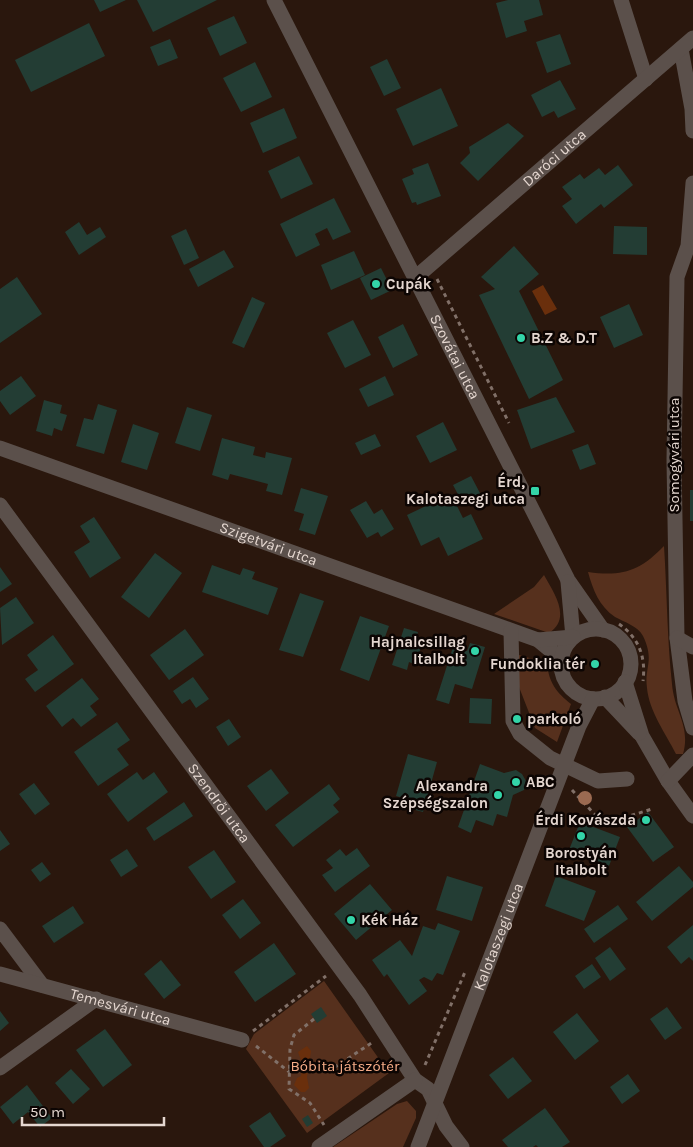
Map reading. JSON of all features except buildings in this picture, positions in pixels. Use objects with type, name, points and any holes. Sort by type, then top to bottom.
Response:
[{"type":"street","name":"Szovátai utca","points":[[274,0],[568,580]]},
{"type":"street","points":[[621,0],[646,79]]},
{"type":"street","name":"Daróci utca","points":[[414,278],[693,38]]},
{"type":"street","points":[[681,49],[692,109],[693,131]]},
{"type":"street","name":"Somogyvári utca","points":[[693,183],[688,246],[677,277],[676,286],[674,460],[677,638],[685,701],[693,728]]},
{"type":"street","name":"Szigetvári utca","points":[[0,448],[538,640],[561,659]]},
{"type":"street","name":"Szendrői utca","points":[[0,505],[339,966],[415,1080],[428,1089],[436,1101]]},
{"type":"street","points":[[568,580],[603,630],[622,641],[629,654],[630,668],[625,682],[620,689],[593,697]]},
{"type":"street","points":[[568,580],[573,637]]},
{"type":"street","points":[[603,630],[591,629],[573,637],[565,647],[561,659],[564,680],[593,697],[642,736]]},
{"type":"street","points":[[512,631],[513,721],[520,734],[550,758],[598,782],[627,779]]},
{"type":"street","name":"Szigetvári utca","points":[[538,640],[573,637]]},
{"type":"street","points":[[677,638],[693,647]]},
{"type":"street","points":[[625,682],[642,736],[668,781],[693,816]]},
{"type":"street","name":"Kalotaszegi utca","points":[[418,1147],[579,726],[593,697]]},
{"type":"street","points":[[668,781],[693,755]]},
{"type":"street","points":[[0,929],[42,985]]},
{"type":"street","name":"Temesvári utca","points":[[0,974],[242,1040]]},
{"type":"street","points":[[0,1068],[96,1000]]},
{"type":"street","points":[[319,1147],[415,1080]]},
{"type":"street","points":[[436,1101],[446,1126],[462,1147]]},
{"type":"path","points":[[598,818],[620,819],[652,809]]},
{"type":"path","points":[[242,1040],[339,966]]},
{"type":"path","points":[[314,1019],[294,1034],[288,1071],[289,1089],[310,1103],[322,1122],[335,1136]]},
{"type":"path","points":[[242,1040],[250,1042],[288,1071],[329,1071],[385,1034]]},
{"type":"green space","points":[[664,546],[670,667],[673,694],[684,727],[685,744],[683,754],[676,754],[648,697],[646,681],[649,658],[643,636],[634,627],[609,613],[601,603],[588,572],[611,574],[630,570],[647,561]]},
{"type":"green space","points":[[544,575],[556,597],[560,613],[556,627],[549,633],[494,614],[534,587]]},
{"type":"green space","points":[[519,655],[547,663],[549,676],[554,686],[571,704],[557,742],[535,728],[519,687]]},
{"type":"green space","name":"Bóbita játszótér","points":[[324,981],[389,1073],[307,1133],[246,1049],[254,1034]]},
{"type":"green space","points":[[407,1101],[416,1111],[416,1118],[403,1147],[333,1147],[397,1104]]},
{"type":"shaded area","points":[[543,285],[557,309],[545,315],[532,291]]},
{"type":"shaded area","points":[[307,1046],[311,1051],[307,1077],[309,1088],[305,1092],[301,1092],[294,1085],[297,1078],[301,1076],[302,1063],[298,1052]]},
{"type":"place","name":"Cupák","points":[[376,284]]},
{"type":"place","name":"B.Z & D.T","points":[[521,338]]},
{"type":"place","name":"Érd, Kalotaszegi utca","points":[[535,491]]},
{"type":"place","name":"Hajnalcsillag Italbolt","points":[[475,651]]},
{"type":"place","name":"Fundoklia tér","points":[[595,664]]},
{"type":"place","name":"parkoló","points":[[517,719]]},
{"type":"place","name":"ABC","points":[[516,782]]},
{"type":"place","name":"Alexandra Szépségszalon","points":[[498,795]]},
{"type":"place","name":"Érdi Kovászda","points":[[646,820]]},
{"type":"place","name":"Borostyán Italbolt","points":[[581,836]]},
{"type":"place","name":"Kék Ház","points":[[351,920]]}]
